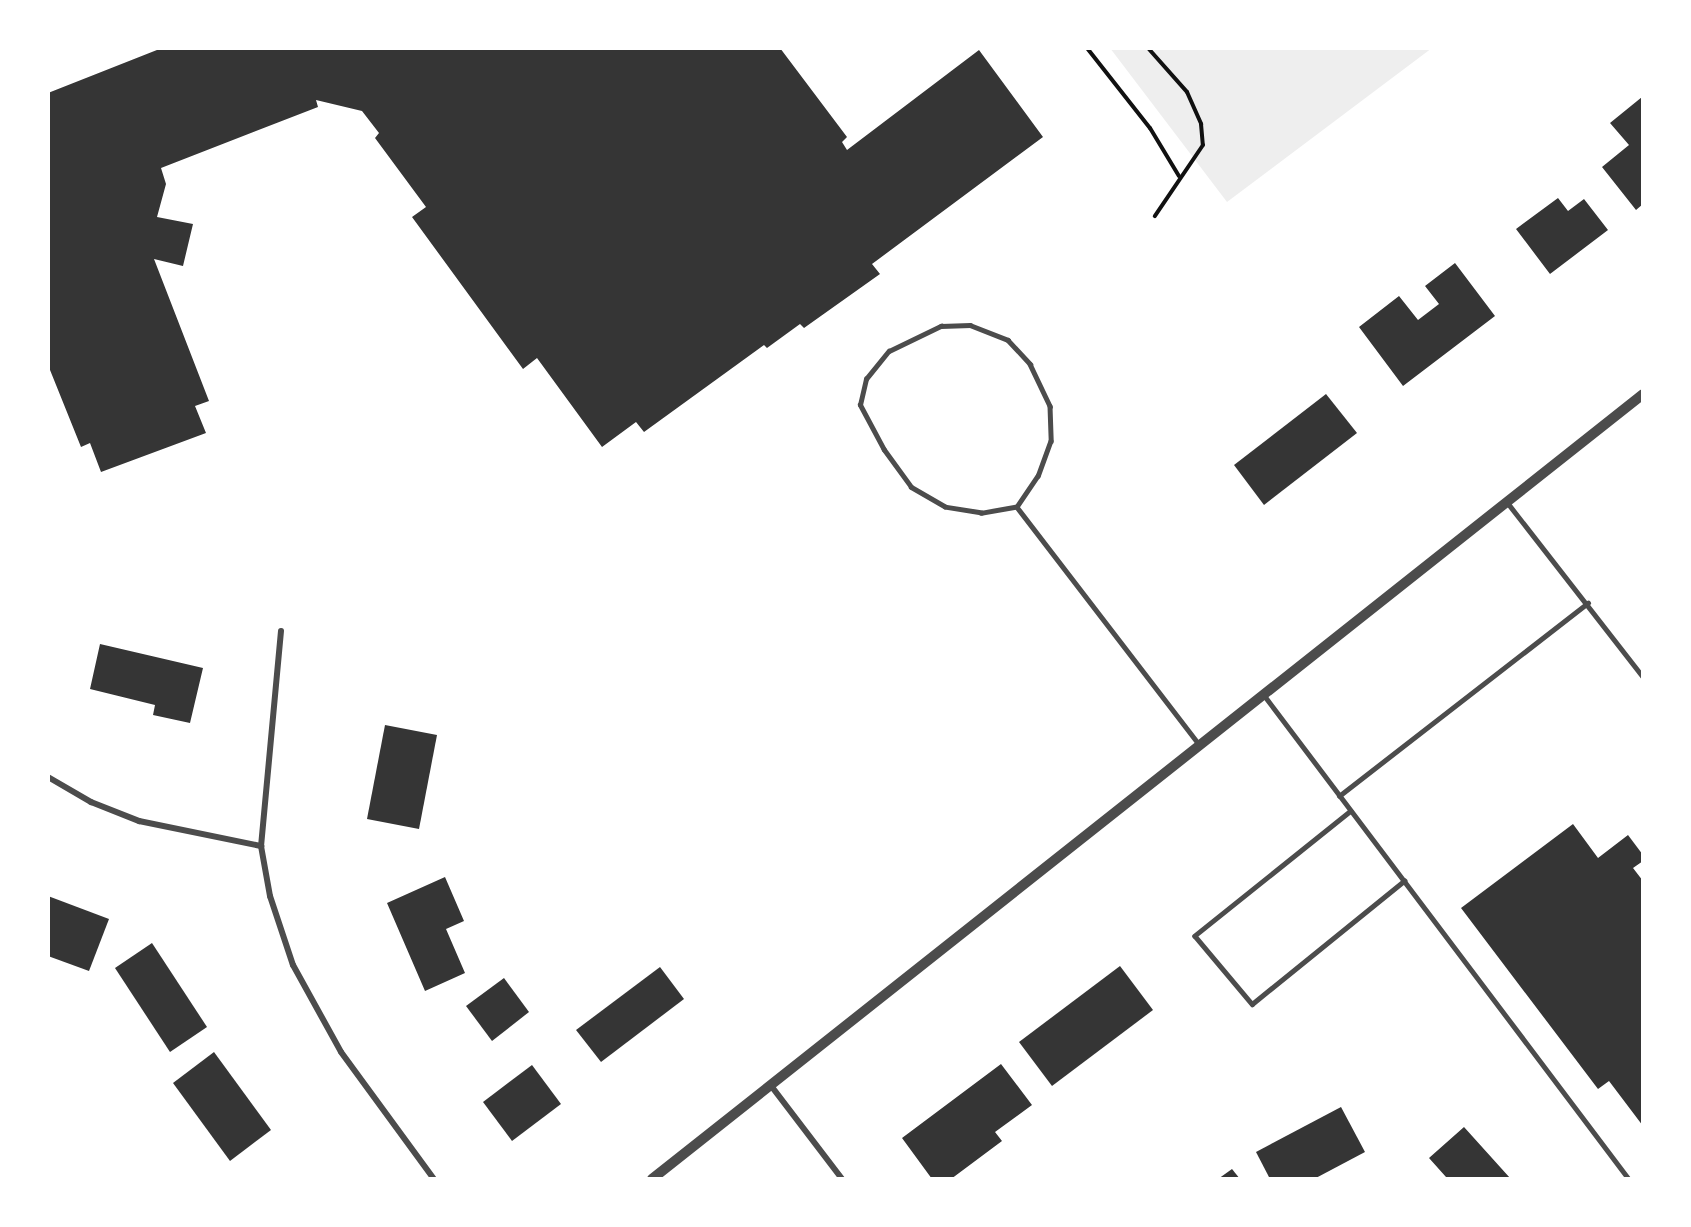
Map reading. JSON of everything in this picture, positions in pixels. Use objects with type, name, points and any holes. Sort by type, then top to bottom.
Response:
[{"type":"street","points":[[652,1179],[772,1087],[1643,394]]},
{"type":"street","points":[[280,632],[261,846],[270,896],[293,965],[341,1052],[434,1179]]},
{"type":"street","points":[[48,777],[91,802],[139,821],[261,846]]},
{"type":"street","points":[[772,1087],[842,1179]]},
{"type":"lane","points":[[970,325],[1008,340],[1030,364],[1050,406],[1051,441],[1038,476],[1017,507],[982,513],[945,507],[911,487],[860,405],[866,379],[889,351],[941,326],[970,325]]},
{"type":"lane","points":[[1508,502],[1643,677]]},
{"type":"lane","points":[[1017,507],[1201,746]]},
{"type":"lane","points":[[1339,796],[1588,603]]},
{"type":"lane","points":[[1264,695],[1629,1179]]},
{"type":"lane","points":[[1350,811],[1195,936],[1252,1004],[1404,881]]},
{"type":"path","points":[[1087,48],[1150,128],[1179,176]]},
{"type":"path","points":[[1149,48],[1186,92],[1201,124],[1203,145],[1179,176],[1155,216]]},
{"type":"shaded area","points":[[1110,48],[1432,48],[1227,202]]},
{"type":"building","points":[[162,48],[780,48],[847,137],[842,142],[847,150],[979,50],[1043,137],[872,264],[880,274],[804,328],[800,324],[767,348],[764,345],[644,432],[636,422],[602,447],[537,358],[523,369],[412,217],[426,207],[375,138],[379,133],[362,111],[316,100],[318,107],[161,168],[166,184],[157,217],[193,224],[183,266],[154,259],[209,401],[195,406],[206,433],[101,472],[90,443],[81,447],[48,365],[48,93]]},
{"type":"building","points":[[1642,97],[1643,204],[1636,210],[1602,167],[1629,145],[1610,123]]},
{"type":"building","points":[[1558,198],[1568,211],[1584,199],[1608,230],[1550,274],[1516,229]]},
{"type":"building","points":[[1455,263],[1495,316],[1403,386],[1359,327],[1399,296],[1418,320],[1439,304],[1425,286]]},
{"type":"building","points":[[1326,394],[1357,433],[1264,505],[1234,465]]},
{"type":"building","points":[[100,644],[203,668],[190,723],[153,715],[155,705],[90,689]]},
{"type":"building","points":[[385,725],[437,735],[419,829],[367,819]]},
{"type":"building","points":[[1573,824],[1598,858],[1628,835],[1643,855],[1643,861],[1633,868],[1643,881],[1643,1126],[1609,1081],[1598,1089],[1461,908]]},
{"type":"building","points":[[445,877],[464,921],[446,929],[465,973],[425,991],[387,903]]},
{"type":"building","points":[[48,896],[109,919],[89,971],[48,956]]},
{"type":"building","points":[[152,943],[207,1027],[170,1052],[115,968]]},
{"type":"building","points":[[1120,966],[1153,1010],[1052,1086],[1019,1042]]},
{"type":"building","points":[[660,967],[684,999],[601,1062],[576,1030]]},
{"type":"building","points":[[504,978],[529,1012],[492,1041],[466,1006]]},
{"type":"building","points":[[214,1052],[271,1130],[230,1161],[173,1083]]},
{"type":"building","points":[[1001,1064],[1032,1105],[995,1132],[1002,1141],[951,1179],[932,1179],[902,1138]]},
{"type":"building","points":[[532,1065],[561,1104],[512,1141],[483,1102]]},
{"type":"building","points":[[1341,1107],[1365,1152],[1314,1179],[1270,1179],[1256,1152]]},
{"type":"building","points":[[1464,1127],[1510,1178],[1443,1179],[1446,1177],[1429,1158]]},
{"type":"building","points":[[1232,1169],[1240,1179],[1218,1179]]}]
